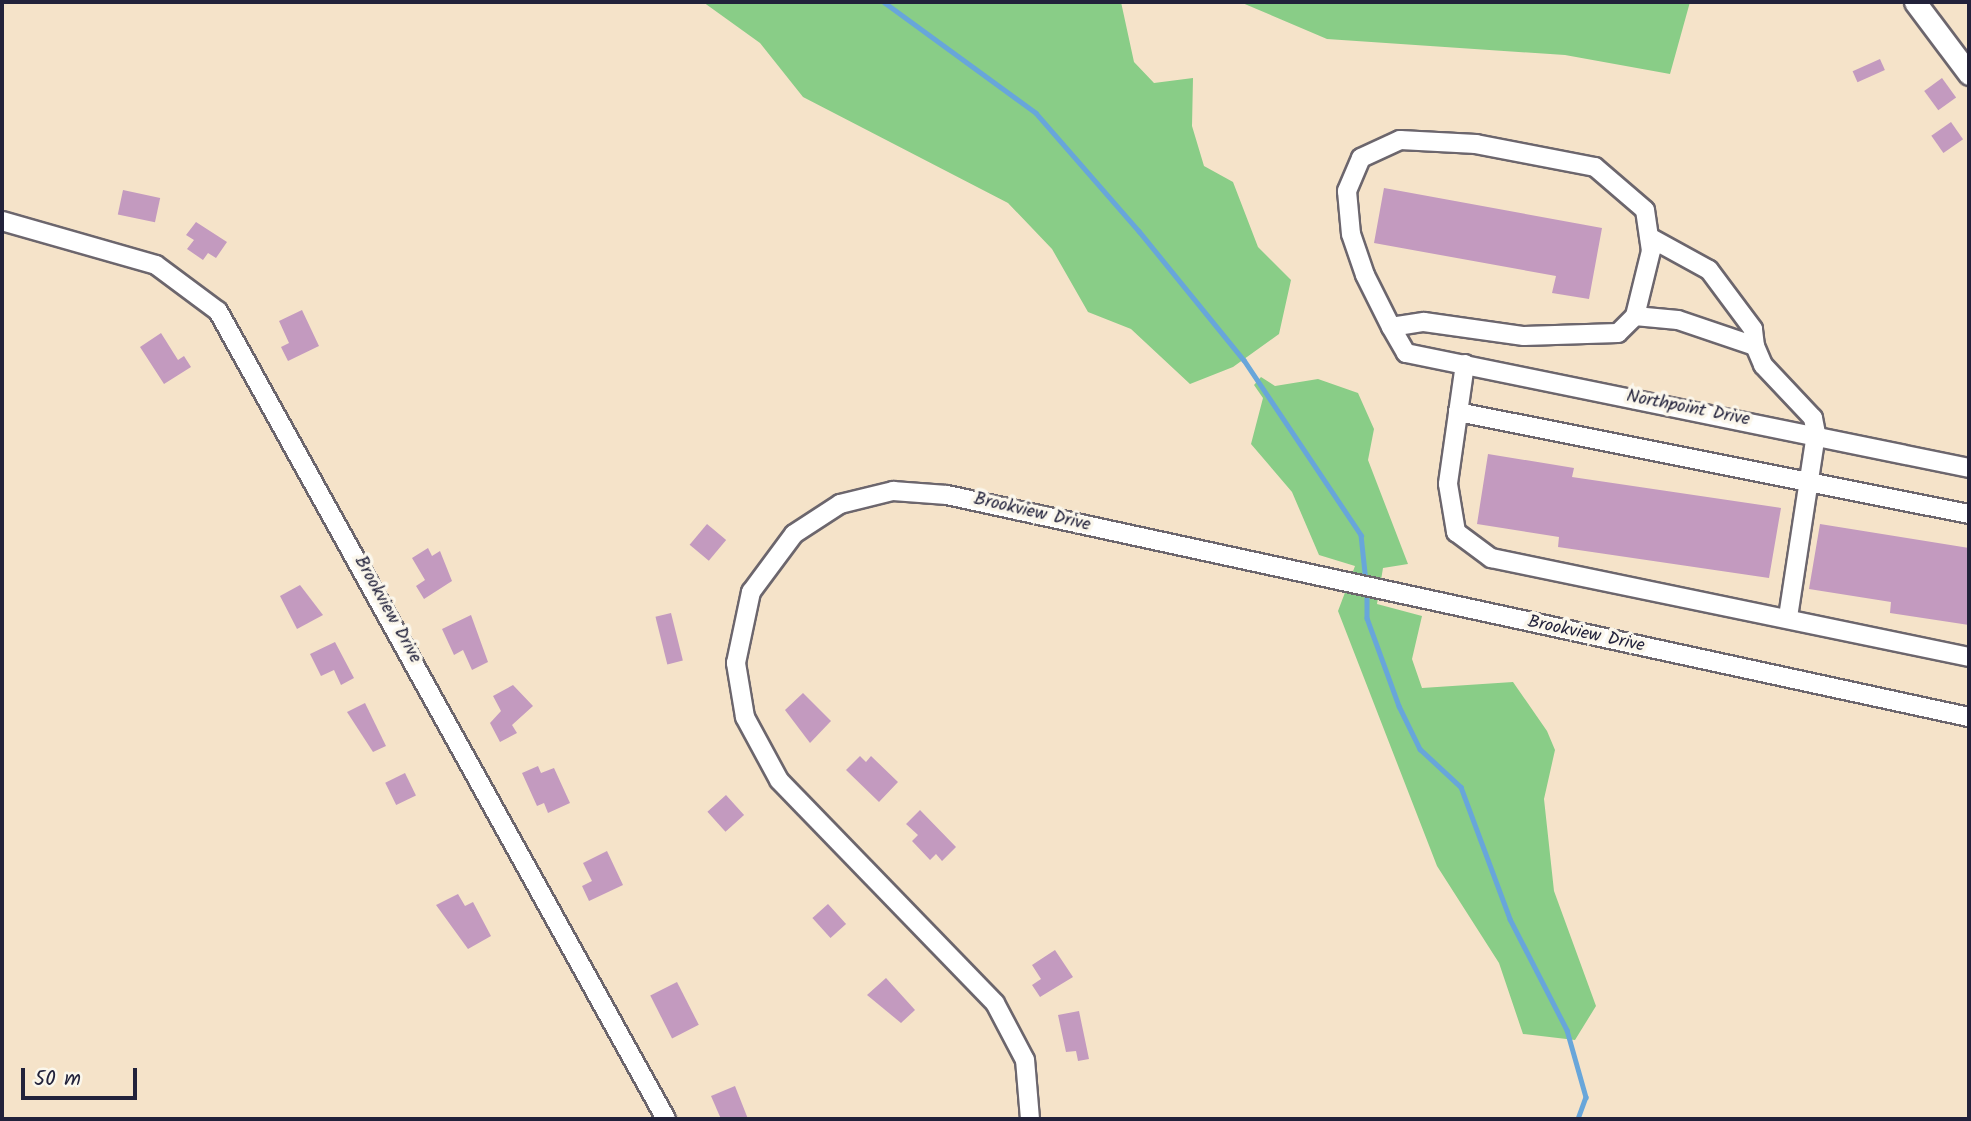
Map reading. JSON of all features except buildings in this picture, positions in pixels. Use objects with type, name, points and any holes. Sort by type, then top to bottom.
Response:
[{"type":"main road","points":[[1915,2],[1969,74]]},
{"type":"street","points":[[1400,140],[1475,144],[1595,167],[1645,210],[1649,237],[1634,316],[1618,333],[1524,336],[1424,322],[1391,327],[1351,234],[1347,191],[1361,158],[1400,140]]},
{"type":"street","name":"Brookview Drive","points":[[2,221],[156,265],[218,311],[666,1119]]},
{"type":"street","points":[[1649,237],[1709,270],[1753,329],[1755,345],[1763,365],[1813,418],[1816,434],[1788,617]]},
{"type":"street","points":[[1634,316],[1678,320],[1755,345]]},
{"type":"street","name":"Northpoint Drive","points":[[1391,327],[1406,353],[1816,434],[1969,468]]},
{"type":"street","points":[[1465,364],[1448,484],[1456,532],[1491,558],[1788,617],[1969,657]]},
{"type":"street","points":[[1458,412],[1969,514]]},
{"type":"street","name":"Brookview Drive","points":[[1030,1119],[1025,1060],[995,1003],[779,780],[760,750],[740,699],[736,663],[742,618],[759,576],[787,540],[823,512],[857,498],[911,490],[1969,717]]},
{"type":"green space","points":[[703,2],[1121,2],[1134,62],[1154,83],[1193,78],[1192,126],[1204,166],[1233,182],[1258,247],[1291,280],[1279,334],[1233,367],[1190,384],[1131,329],[1088,312],[1052,249],[1008,203],[803,97],[760,43]]},
{"type":"green space","points":[[1240,2],[1690,2],[1670,74],[1565,55],[1327,39]]},
{"type":"green space","points":[[1261,377],[1275,386],[1318,379],[1358,393],[1374,429],[1368,460],[1408,564],[1383,568],[1377,604],[1422,616],[1412,659],[1422,688],[1513,682],[1547,731],[1555,750],[1544,799],[1554,891],[1596,1006],[1575,1040],[1523,1034],[1499,963],[1437,866],[1338,611],[1355,566],[1319,555],[1292,492],[1251,444],[1263,398],[1254,385]]},
{"type":"waterway","points":[[884,2],[1036,113],[1139,231],[1244,360],[1361,535],[1366,582]]},
{"type":"waterway","points":[[1367,591],[1367,618],[1399,706],[1420,749],[1461,787],[1510,919],[1567,1030],[1586,1097],[1578,1119]]}]
